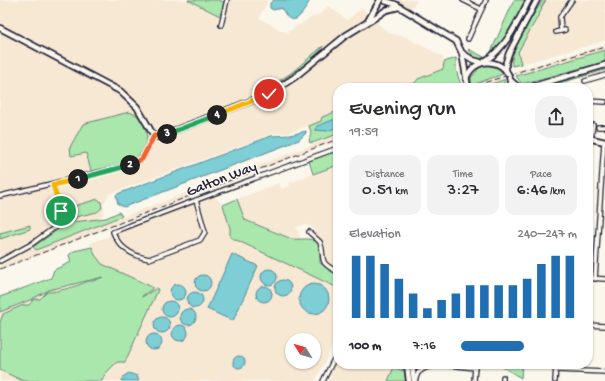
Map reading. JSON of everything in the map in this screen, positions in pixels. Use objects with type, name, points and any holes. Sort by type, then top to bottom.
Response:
[{"type":"main road","points":[[466,79],[472,68],[496,54],[503,46],[529,0]]},
{"type":"main road","points":[[514,83],[510,80],[506,71],[506,62],[509,53],[537,0]]},
{"type":"main road","points":[[384,1],[399,7],[451,37],[458,43],[462,53],[467,83]]},
{"type":"main road","points":[[0,28],[118,90],[135,104],[154,136],[160,136],[269,94],[287,83],[335,43],[368,21],[379,16],[385,10],[387,5],[384,1]]},
{"type":"main road","points":[[377,2],[379,10],[399,7]]},
{"type":"main road","points":[[368,21],[377,2]]},
{"type":"main road","points":[[462,53],[473,60],[498,64],[506,71]]},
{"type":"main road","points":[[549,83],[605,64]]},
{"type":"main road","points":[[593,139],[605,142]]},
{"type":"main road","points":[[408,369],[409,381]]},
{"type":"main road","points":[[413,369],[415,381]]},
{"type":"street","points":[[221,25],[227,0]]},
{"type":"street","points":[[463,0],[482,9]]},
{"type":"street","points":[[468,39],[486,0]]},
{"type":"street","points":[[561,31],[560,17],[572,0]]},
{"type":"street","points":[[585,81],[605,75]]},
{"type":"street","points":[[593,101],[605,102]]},
{"type":"street","points":[[598,127],[605,127]]},
{"type":"street","points":[[0,196],[53,185],[136,163],[143,156],[154,136]]},
{"type":"street","points":[[596,279],[605,142]]},
{"type":"street","name":"Galton Way","points":[[196,200],[205,232],[203,238],[153,258],[145,258],[122,247],[113,232],[196,200],[333,150]]},
{"type":"street","points":[[0,260],[30,245],[61,223],[63,216],[53,185]]},
{"type":"street","points":[[309,232],[320,241],[324,263],[333,269]]},
{"type":"street","points":[[593,279],[605,279]]},
{"type":"street","points":[[593,326],[605,326]]},
{"type":"street","points":[[323,381],[333,361]]},
{"type":"street","points":[[415,381],[418,373],[424,369]]},
{"type":"street","points":[[474,381],[475,369]]},
{"type":"street","points":[[555,381],[556,370],[605,372]]},
{"type":"shaded area","points":[[0,0],[188,0],[220,16],[224,2],[228,3],[229,0],[268,0],[259,18],[286,33],[312,17],[320,14],[328,6],[347,20],[362,8],[390,33],[406,37],[443,57],[443,69],[418,79],[415,83],[333,83],[333,113],[322,117],[322,121],[288,133],[275,133],[109,194],[103,205],[104,211],[97,226],[38,249],[333,137],[333,142],[0,270],[0,265],[36,250],[0,264]]},
{"type":"shaded area","points":[[393,0],[417,0],[411,9]]},
{"type":"shaded area","points":[[544,0],[605,0],[605,41],[511,67],[524,32]]},
{"type":"shaded area","points":[[605,45],[605,50],[516,76],[515,71]]},
{"type":"shaded area","points":[[499,75],[501,80],[491,83],[477,83]]},
{"type":"shaded area","points":[[333,167],[333,267],[326,263],[323,256],[325,250],[324,244],[311,226],[304,225],[296,227],[301,240],[299,240],[245,220],[237,199],[279,183],[282,189],[290,186],[289,183]]},
{"type":"shaded area","points":[[210,192],[223,205],[230,228],[230,237],[333,286],[333,346],[315,381],[0,381],[0,297],[101,264],[90,243],[110,236],[110,231]]},
{"type":"shaded area","points":[[333,366],[333,369],[393,369],[388,381],[329,381],[331,376],[329,374]]},
{"type":"green space","points":[[188,0],[218,0],[224,2],[220,16]]},
{"type":"green space","points":[[514,0],[527,0],[505,39],[497,49],[489,55],[484,57],[490,54]]},
{"type":"green space","points":[[543,0],[546,0],[518,52],[521,64],[512,66],[514,51],[518,42]]},
{"type":"green space","points":[[323,46],[314,56],[296,71],[261,93],[291,73]]},
{"type":"green space","points":[[468,49],[484,57],[480,58],[471,56],[472,54]]},
{"type":"green space","points":[[605,50],[605,62],[525,83],[521,83],[516,76]]},
{"type":"green space","points":[[456,58],[456,70],[460,83],[415,83],[418,79],[443,69],[444,62]]},
{"type":"green space","points":[[486,65],[499,68],[503,74],[478,83],[472,83],[471,78],[479,68]]},
{"type":"green space","points":[[605,67],[605,70],[555,83]]},
{"type":"green space","points":[[504,79],[504,83],[494,83]]},
{"type":"green space","points":[[129,112],[137,115],[147,133],[145,146],[141,153],[135,158],[122,165],[91,171],[86,153],[71,156],[70,147],[83,124]]},
{"type":"green space","points":[[333,113],[333,136],[312,143],[309,142],[311,132],[309,126],[321,121],[322,117]]},
{"type":"green space","points":[[333,152],[333,167],[313,174],[309,161]]},
{"type":"green space","points":[[98,199],[101,202],[102,208],[97,212],[76,217],[74,222],[106,218],[119,212],[122,216],[36,250],[33,247],[56,231],[64,223],[71,207]]},
{"type":"green space","points":[[237,199],[245,220],[292,239],[308,239],[317,242],[320,248],[320,263],[333,271],[333,286],[230,237],[230,228],[223,205]]},
{"type":"green space","points":[[59,214],[60,219],[56,224],[49,224],[45,221],[46,218]]},
{"type":"green space","points":[[30,225],[30,229],[0,239],[0,233]]},
{"type":"green space","points":[[92,247],[95,255],[102,264],[152,287],[152,289],[142,297],[157,288],[158,290],[125,362],[117,362],[105,374],[102,381],[23,381],[0,370],[0,322],[3,314],[23,305],[29,305],[34,299],[40,299],[47,292],[80,285],[87,281],[93,281],[103,277],[49,290],[30,300],[0,312],[0,297],[51,278],[54,270],[71,262],[69,255],[74,251]]},
{"type":"green space","points":[[393,369],[403,371],[403,369],[406,369],[407,381],[388,381]]},
{"type":"green space","points":[[506,369],[522,369],[521,378]]},
{"type":"water","points":[[274,0],[309,0],[309,2],[300,16],[293,20],[289,19],[282,8],[273,10],[270,8],[270,3]]},
{"type":"water","points":[[333,120],[333,129],[327,131],[315,130],[317,126]]},
{"type":"water","points":[[306,131],[306,133],[299,140],[124,207],[118,204],[116,195],[120,193],[271,136],[290,135]]},
{"type":"water","points":[[232,254],[258,266],[233,321],[207,309]]},
{"type":"water","points":[[266,269],[272,269],[277,274],[275,283],[272,285],[266,285],[261,280],[261,274]]},
{"type":"water","points":[[200,275],[206,275],[211,280],[209,289],[206,291],[200,291],[195,286],[195,280]]},
{"type":"water","points":[[280,280],[286,280],[291,285],[289,294],[286,296],[280,296],[275,291],[275,285]]},
{"type":"water","points":[[175,284],[181,284],[186,289],[184,298],[181,300],[175,300],[170,295],[170,289]]},
{"type":"water","points":[[314,284],[325,288],[329,299],[325,310],[314,314],[303,310],[299,299],[303,288]]},
{"type":"water","points":[[261,286],[267,286],[272,291],[270,300],[267,302],[261,302],[256,297],[256,291]]},
{"type":"water","points":[[192,292],[198,292],[203,297],[201,306],[198,308],[192,308],[187,303],[187,297]]},
{"type":"water","points":[[167,301],[173,301],[178,306],[176,315],[173,317],[167,317],[162,312],[162,306]]},
{"type":"water","points":[[185,309],[191,309],[196,314],[194,323],[191,325],[185,325],[180,320],[180,314]]},
{"type":"water","points":[[159,317],[165,317],[170,322],[168,331],[165,333],[159,333],[154,328],[154,322]]},
{"type":"water","points":[[177,325],[183,325],[188,330],[186,339],[183,341],[177,341],[172,336],[172,330]]},
{"type":"water","points":[[151,334],[157,334],[162,339],[160,348],[157,350],[151,350],[146,345],[146,339]]},
{"type":"water","points":[[237,356],[241,356],[245,362],[241,368],[237,368],[233,364],[233,360]]},
{"type":"water","points":[[129,373],[137,376],[139,381],[121,381],[124,376]]},
{"type":"railway","points":[[484,83],[540,65],[605,47]]},
{"type":"railway","points":[[0,269],[333,141]]},
{"type":"route","points":[[61,211],[53,185],[129,166],[141,160],[154,136],[158,137],[269,94]]}]
